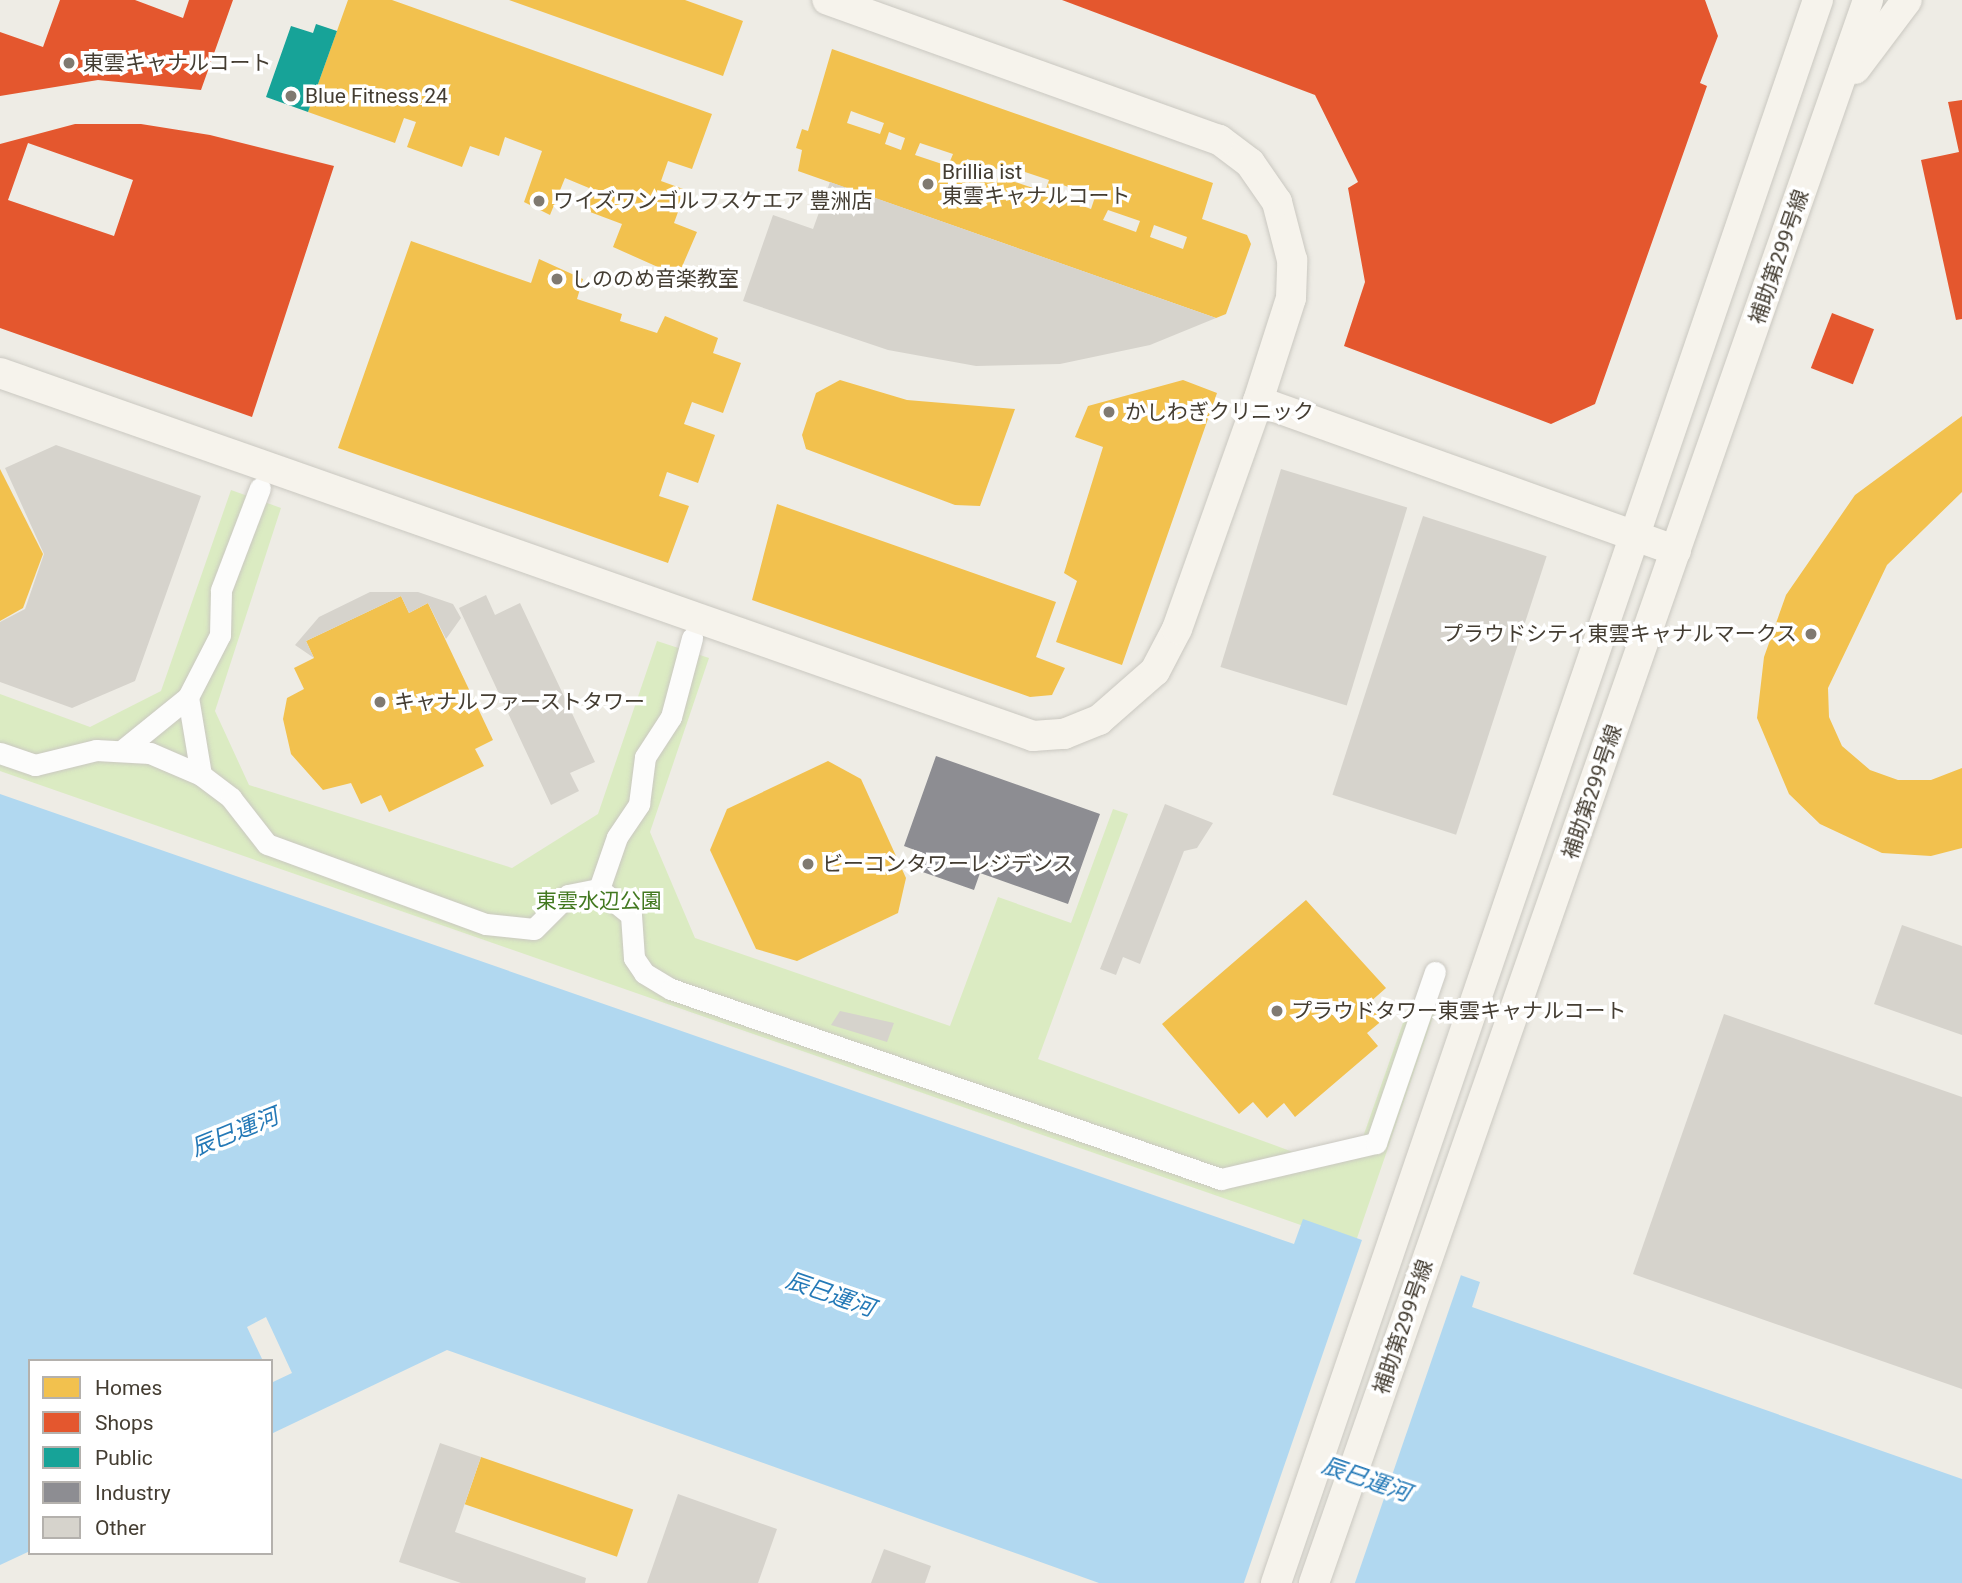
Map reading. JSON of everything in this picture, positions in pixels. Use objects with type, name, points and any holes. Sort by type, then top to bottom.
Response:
[{"type":"street","points":[[0,373],[1033,736],[1064,734],[1100,720],[1155,671],[1177,629],[1258,401],[1291,298],[1292,260],[1277,202],[1251,163],[1219,140],[827,0]]},
{"type":"street","name":"補助第299号線","points":[[1276,1583],[1818,0]]},
{"type":"street","name":"補助第299号線","points":[[1314,1583],[1868,0]]},
{"type":"street","points":[[1826,121],[1877,36],[1907,0]]},
{"type":"street","points":[[1258,401],[1676,551]]},
{"type":"street","points":[[0,753],[35,765],[124,748],[188,697],[220,635],[221,590],[260,488]]},
{"type":"street","points":[[599,889],[617,837],[639,804],[645,757],[671,717],[692,638]]},
{"type":"street","points":[[188,697],[201,775]]},
{"type":"street","points":[[124,748],[201,775],[231,798],[267,844],[486,924],[534,929],[568,895],[599,889]]},
{"type":"street","points":[[599,889],[631,915],[634,958],[644,973],[671,989],[1221,1179],[1376,1143],[1435,972]]},
{"type":"green space","name":"東雲水辺公園","points":[[231,490],[281,508],[215,711],[249,785],[512,868],[598,814],[657,641],[709,658],[650,832],[695,938],[950,1026],[998,897],[1071,923],[1113,809],[1128,814],[1038,1059],[1293,1152],[1363,1137],[1410,1003],[1435,1011],[1355,1244],[0,771],[0,694],[90,727],[161,691]]},
{"type":"water","name":"辰巳運河","points":[[0,794],[1294,1244],[1303,1219],[1480,1282],[1472,1307],[1962,1479],[1962,1583],[1099,1583],[447,1350],[273,1433],[273,1359],[28,1359],[28,1552],[0,1565]]},
{"type":"pier","points":[[1363,1237],[1462,1271],[1355,1583],[1244,1583]]},
{"type":"pier","points":[[266,1317],[292,1373],[273,1382],[273,1359],[262,1359],[247,1327]]},
{"type":"building: Homes","points":[[348,0],[392,0],[712,114],[692,169],[668,161],[661,181],[686,190],[674,223],[697,232],[678,276],[613,247],[622,224],[582,209],[589,188],[565,178],[550,215],[524,202],[542,151],[505,137],[499,156],[470,146],[462,167],[407,147],[416,122],[404,118],[395,143],[308,112]]},
{"type":"building: Homes","points":[[509,0],[685,0],[743,21],[723,76]]},
{"type":"building: Homes","name":"Brillia ist 東雲キャナルコート","points":[[832,49],[1213,183],[1202,219],[1247,235],[1251,244],[1226,314],[1216,318],[798,171],[802,150],[796,148],[802,129],[808,131]],"holes":[[[851,111],[884,123],[880,134],[847,123]],[[889,132],[905,138],[901,150],[885,144]],[[920,143],[953,154],[948,166],[915,155]],[[967,159],[1000,170],[996,183],[963,171]],[[1016,169],[1049,180],[1045,192],[1012,181]],[[1063,185],[1095,197],[1091,209],[1058,197]],[[1108,210],[1140,221],[1136,232],[1103,220]],[[1154,225],[1187,237],[1183,249],[1150,237]]]},
{"type":"building: Homes","points":[[411,241],[531,283],[539,259],[583,279],[577,299],[622,314],[620,321],[657,333],[665,316],[718,338],[713,353],[741,363],[723,413],[692,402],[684,424],[715,435],[698,483],[667,472],[659,496],[689,506],[668,563],[338,448]]},
{"type":"building: Homes","points":[[840,380],[907,400],[1015,409],[980,506],[955,505],[806,449],[802,435],[816,393]]},
{"type":"building: Homes","points":[[1183,380],[1217,393],[1122,665],[1056,642],[1077,581],[1064,573],[1103,447],[1075,437],[1088,406]]},
{"type":"building: Homes","name":"プラウドシティ東雲キャナルマークス","points":[[1962,416],[1962,492],[1887,565],[1828,688],[1829,717],[1842,746],[1870,770],[1898,780],[1931,780],[1962,768],[1962,848],[1931,856],[1882,853],[1820,824],[1789,794],[1757,718],[1764,657],[1786,595],[1855,495]]},
{"type":"building: Homes","points":[[0,469],[43,554],[23,608],[0,621]]},
{"type":"building: Homes","points":[[777,504],[1056,602],[1036,657],[1065,668],[1052,695],[1030,697],[752,600]]},
{"type":"building: Homes","name":"キャナルファーストタワー","points":[[401,596],[409,613],[428,603],[493,740],[475,749],[484,766],[389,812],[381,795],[361,804],[351,783],[323,790],[291,754],[283,719],[287,698],[304,689],[294,668],[314,658],[306,641]]},
{"type":"building: Homes","name":"ビーコンタワーレジデンス","points":[[828,761],[861,779],[906,878],[898,913],[797,961],[756,949],[710,850],[727,809]]},
{"type":"building: Homes","name":"プラウドタワー東雲キャナルコート","points":[[1306,900],[1386,988],[1369,1003],[1384,1019],[1367,1033],[1378,1046],[1295,1117],[1284,1103],[1267,1118],[1253,1102],[1239,1114],[1162,1024]]},
{"type":"building: Homes","points":[[481,1457],[633,1509],[617,1557],[465,1504]]},
{"type":"building: Shops","points":[[60,0],[135,0],[183,18],[189,0],[233,0],[201,90],[98,80],[0,96],[0,32],[43,47]]},
{"type":"building: Shops","points":[[1062,0],[1705,0],[1718,36],[1700,83],[1707,86],[1595,404],[1551,424],[1344,346],[1365,282],[1348,188],[1358,182],[1315,95]]},
{"type":"building: Shops","points":[[1962,100],[1962,319],[1956,320],[1921,160],[1959,152],[1948,102]]},
{"type":"building: Shops","points":[[75,124],[141,124],[210,135],[334,166],[252,417],[0,328],[0,144]],"holes":[[[28,143],[133,180],[114,236],[8,200]]]},
{"type":"building: Shops","points":[[1832,313],[1874,329],[1853,384],[1811,368]]},
{"type":"building: Public","points":[[316,24],[337,31],[308,112],[266,97],[291,26],[313,33]]},
{"type":"building: Industry","points":[[936,756],[1100,814],[1068,904],[980,873],[974,890],[914,869],[920,852],[904,846]]},
{"type":"building: Other","points":[[830,182],[1216,318],[1150,345],[1060,364],[976,366],[888,350],[743,301],[773,215],[813,229]]},
{"type":"building: Other","points":[[56,445],[201,496],[135,681],[72,708],[0,682],[0,622],[25,609],[44,554],[5,468]]},
{"type":"building: Other","points":[[1281,469],[1407,508],[1347,706],[1220,667]]},
{"type":"building: Other","points":[[1423,516],[1547,556],[1456,835],[1332,795]]},
{"type":"building: Other","points":[[370,592],[418,592],[453,604],[461,618],[446,639],[428,603],[409,613],[401,596],[306,641],[314,658],[295,645],[319,617]]},
{"type":"building: Other","points":[[486,595],[495,615],[520,603],[595,762],[570,773],[579,791],[551,805],[459,608]]},
{"type":"building: Other","points":[[1165,804],[1213,823],[1197,848],[1184,851],[1140,964],[1123,957],[1116,975],[1100,969]]},
{"type":"building: Other","points":[[1902,925],[1962,946],[1962,1035],[1874,1004]]},
{"type":"building: Other","points":[[840,1011],[894,1023],[887,1042],[831,1025]]},
{"type":"building: Other","points":[[1724,1014],[1962,1097],[1962,1389],[1633,1274]]},
{"type":"building: Other","points":[[440,1443],[481,1457],[455,1532],[586,1578],[585,1583],[461,1583],[399,1562]]},
{"type":"building: Other","points":[[678,1494],[777,1529],[758,1583],[647,1583]]},
{"type":"building: Other","points":[[884,1549],[931,1566],[925,1583],[871,1583]]},
{"type":"place","name":"東雲キャナルコート","points":[[69,63]]},
{"type":"place","name":"Blue Fitness 24","points":[[291,96]]},
{"type":"place","name":"Brillia ist 東雲キャナルコート","points":[[928,184]]},
{"type":"place","name":"ワイズワンゴルフスケエア 豊洲店","points":[[539,201]]},
{"type":"place","name":"しののめ音楽教室","points":[[557,279]]},
{"type":"place","name":"かしわぎクリニック","points":[[1109,412]]},
{"type":"place","name":"プラウドシティ東雲キャナルマークス","points":[[1811,634]]},
{"type":"place","name":"キャナルファーストタワー","points":[[380,702]]},
{"type":"place","name":"ビーコンタワーレジデンス","points":[[808,864]]},
{"type":"place","name":"プラウドタワー東雲キャナルコート","points":[[1277,1011]]}]
